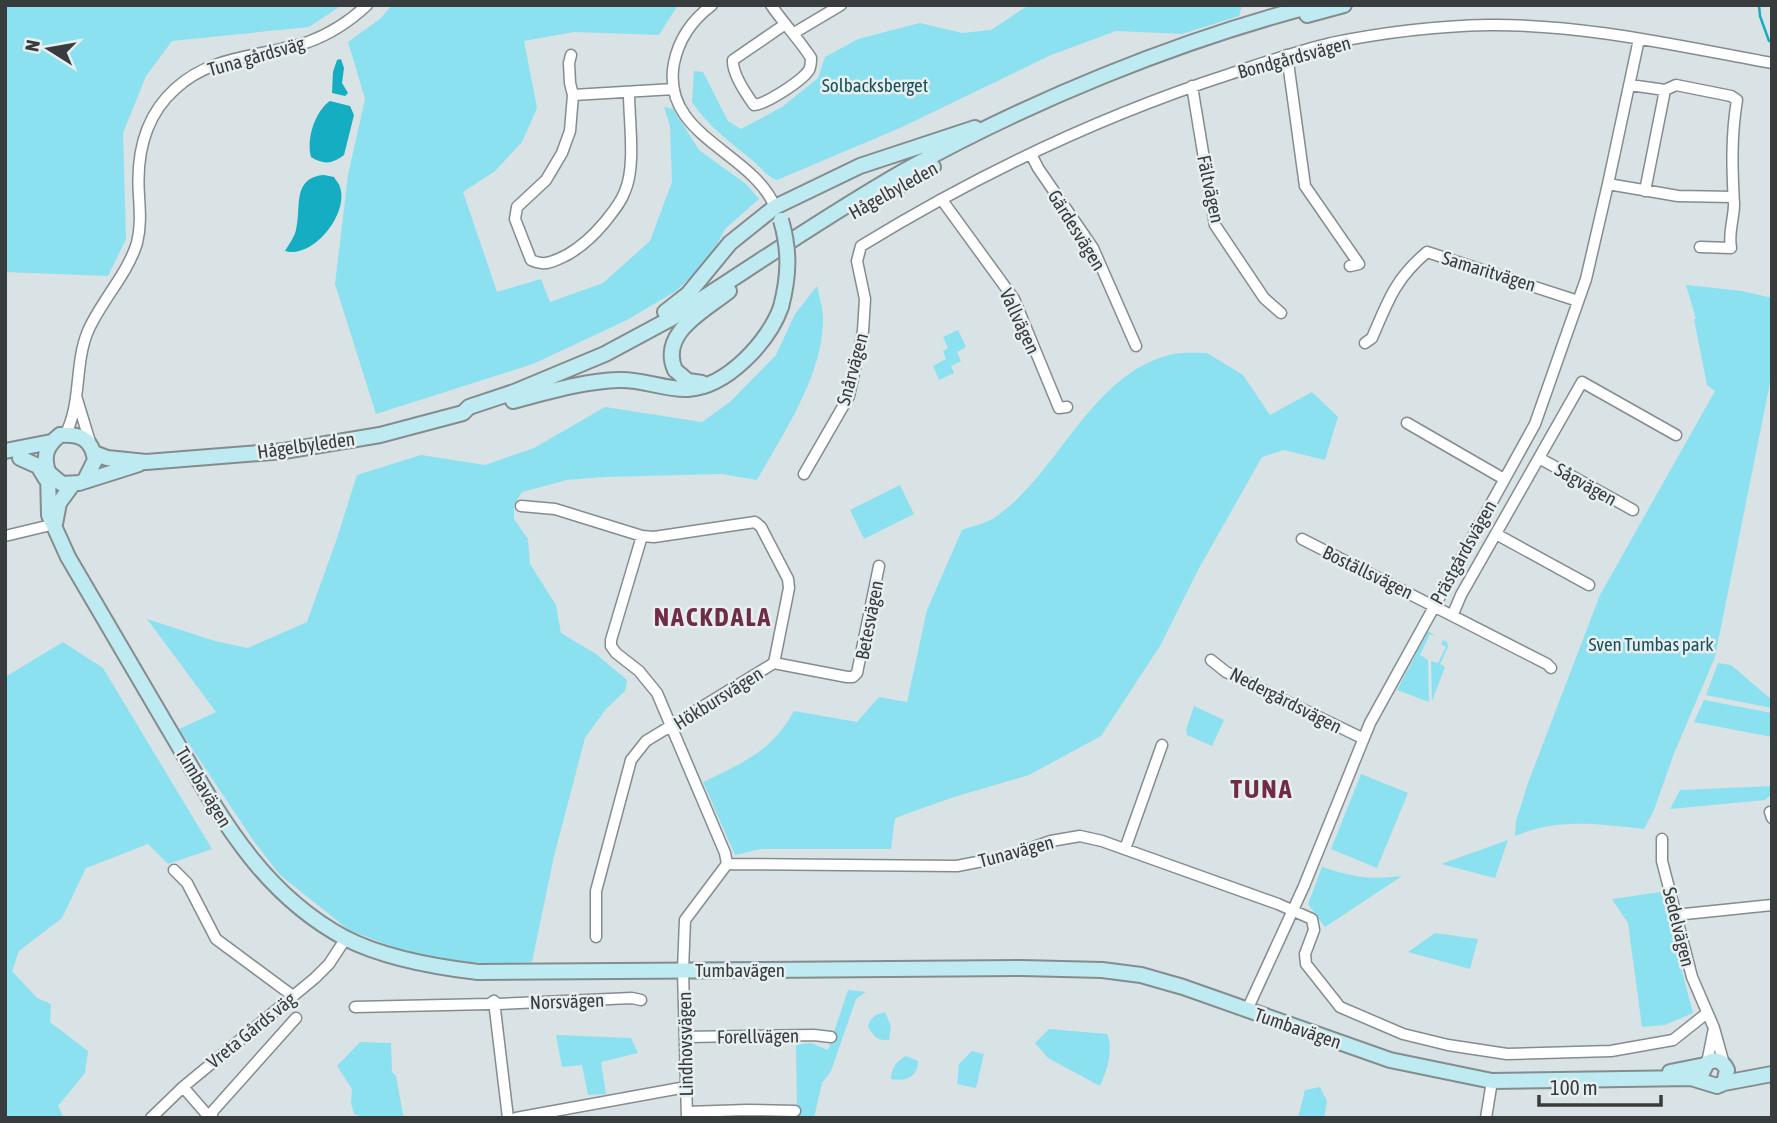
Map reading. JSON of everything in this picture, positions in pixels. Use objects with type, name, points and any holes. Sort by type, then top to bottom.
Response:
[{"type":"main road","name":"Hågelbyleden","points":[[515,396],[652,329],[905,171],[1019,113],[1149,59],[1315,5]]},
{"type":"main road","name":"Hågelbyleden","points":[[92,448],[107,458],[146,462],[296,449],[380,435],[463,413],[469,407],[515,396],[594,367],[666,331],[835,223],[954,156],[1074,98],[1153,66],[1344,5]]},
{"type":"main road","points":[[515,396],[628,335],[673,307],[702,279],[730,243],[860,166],[1019,113]]},
{"type":"main road","points":[[515,396],[605,381],[632,380],[692,389],[730,372],[756,350],[773,326],[781,307],[787,283],[789,257],[778,214]]},
{"type":"main road","points":[[710,382],[695,383],[682,377],[673,365],[671,348],[674,339],[684,327],[729,291]]},
{"type":"main road","points":[[5,451],[79,435],[92,448],[93,468],[62,496],[55,524]]},
{"type":"main road","points":[[47,470],[46,451],[58,438]]},
{"type":"main road","points":[[12,459],[40,461],[62,484],[79,482]]},
{"type":"main road","name":"Tumbavägen","points":[[12,459],[31,461],[42,471],[48,491]]},
{"type":"main road","name":"Hågelbyleden","points":[[79,482],[146,462]]},
{"type":"main road","name":"Tumbavägen","points":[[47,470],[49,515],[68,557],[242,849],[284,895],[346,938],[405,959],[478,972],[1022,968],[1102,970],[1183,987],[1390,1060],[1492,1081],[1691,1078],[1705,1081]]},
{"type":"main road","points":[[1714,1060],[1743,1070],[1772,1072],[1713,1086],[1705,1081],[1702,1074],[1706,1064],[1714,1060]]},
{"type":"main road","name":"Tumbavägen","points":[[1635,1080],[1706,1064]]},
{"type":"main road","points":[[1724,1083],[1728,1074],[1725,1065]]},
{"type":"street","name":"Tuna gårdsväg","points":[[58,438],[69,425],[79,364],[88,332],[137,241],[141,214],[139,153],[149,123],[158,108],[175,88],[209,67],[224,61],[308,42],[332,31],[367,5]]},
{"type":"street","points":[[712,5],[692,22],[679,44],[673,67],[674,89],[684,115],[693,127],[751,173],[778,214]]},
{"type":"street","points":[[771,5],[811,58],[808,71],[763,103],[754,105],[735,72],[733,60],[784,25]]},
{"type":"street","points":[[794,33],[841,5]]},
{"type":"street","name":"Bondgårdsvägen","points":[[857,255],[861,246],[942,200],[1031,154],[1126,111],[1192,86],[1332,43],[1453,26],[1573,28],[1772,63]]},
{"type":"street","name":"Prästgårdsvägen","points":[[1247,1010],[1294,911],[1362,738],[1535,424],[1578,301],[1608,184],[1639,38]]},
{"type":"street","points":[[571,55],[570,83],[573,95],[570,131],[562,153],[547,180],[517,207],[515,219],[531,260],[550,263],[571,252],[594,235],[626,191],[630,152],[629,93]]},
{"type":"street","points":[[1287,55],[1306,186],[1359,264],[1350,265]]},
{"type":"street","points":[[1630,85],[1665,90],[1675,85],[1731,96],[1737,100],[1731,141],[1731,248],[1700,247]]},
{"type":"street","name":"Fältvägen","points":[[1192,86],[1215,225],[1264,298],[1281,313]]},
{"type":"street","points":[[573,95],[674,89]]},
{"type":"street","points":[[1645,191],[1665,90]]},
{"type":"street","name":"Gärdesvägen","points":[[1031,154],[1093,248],[1136,346]]},
{"type":"street","points":[[1608,184],[1678,195],[1733,197]]},
{"type":"street","name":"Vallvägen","points":[[942,200],[1014,299],[1059,408],[1067,407]]},
{"type":"street","name":"Samaritvägen","points":[[1365,343],[1372,338],[1398,281],[1408,267],[1427,252],[1578,301]]},
{"type":"street","name":"Snårvägen","points":[[804,474],[849,396],[865,310],[857,255]]},
{"type":"street","points":[[1453,614],[1582,382],[1676,435]]},
{"type":"street","name":"Tuna gårdsväg","points":[[75,392],[92,448]]},
{"type":"street","points":[[1407,423],[1504,479]]},
{"type":"street","name":"Sågvägen","points":[[1539,458],[1633,510]]},
{"type":"street","name":"Hökbursvägen","points":[[521,506],[555,509],[653,537],[746,522],[760,525],[788,579],[789,588],[774,663],[646,741],[631,760],[596,891],[596,937]]},
{"type":"street","points":[[5,536],[55,524]]},
{"type":"street","points":[[1496,534],[1589,584]]},
{"type":"street","points":[[642,536],[611,646],[639,671],[657,693],[725,853],[727,864]]},
{"type":"street","name":"Boställsvägen","points":[[1303,539],[1453,614],[1551,668]]},
{"type":"street","name":"Betesvägen","points":[[774,663],[847,677],[857,673],[879,566]]},
{"type":"street","name":"Nedergårdsvägen","points":[[1211,660],[1226,671],[1362,738]]},
{"type":"street","points":[[1125,849],[1162,745]]},
{"type":"street","name":"Tunavägen","points":[[727,864],[957,866],[1008,856],[1051,841],[1080,836],[1125,849],[1294,911]]},
{"type":"street","name":"Sedelvägen","points":[[1662,839],[1662,861],[1692,977],[1714,1028],[1725,1065]]},
{"type":"street","name":"Lindhovsvägen","points":[[687,1115],[683,970],[685,920],[727,864]]},
{"type":"street","points":[[174,870],[187,883],[216,939],[293,996]]},
{"type":"street","points":[[1675,915],[1772,905]]},
{"type":"street","points":[[1294,911],[1314,922],[1314,930],[1305,954],[1306,964],[1340,1007],[1403,1034],[1507,1054],[1611,1051],[1673,1040],[1707,1013]]},
{"type":"street","name":"Vreta Gårds väg","points":[[151,1118],[183,1087],[329,964],[346,938]]},
{"type":"street","name":"Norsvägen","points":[[355,1007],[489,1004],[494,1001],[497,1004],[641,1000]]},
{"type":"street","points":[[494,1001],[508,1118]]},
{"type":"street","points":[[183,1087],[210,1118],[213,1111],[296,1018]]},
{"type":"street","points":[[1706,1064],[1714,1028]]},
{"type":"street","name":"Forellvägen","points":[[685,1037],[831,1037]]},
{"type":"street","points":[[1486,1118],[1492,1081]]},
{"type":"street","points":[[516,1118],[686,1087]]},
{"type":"street","points":[[687,1115],[723,1110],[795,1111]]},
{"type":"green space","points":[[5,5],[342,5],[309,27],[172,41],[146,76],[123,133],[126,239],[108,276],[5,272]]},
{"type":"green space","points":[[392,5],[678,5],[659,35],[574,32],[524,41],[537,108],[522,142],[495,171],[463,192],[497,292],[541,279],[550,302],[603,283],[650,241],[672,182],[670,126],[664,107],[673,109],[699,150],[746,184],[759,199],[725,229],[710,258],[676,291],[627,320],[533,364],[376,414],[335,284],[348,175],[365,99],[348,42],[380,19]]},
{"type":"green space","name":"Solbacksberget","points":[[1029,5],[1242,5],[1239,16],[1182,34],[1116,31],[1051,55],[900,128],[777,180],[766,174],[720,133],[692,102],[694,71],[703,72],[728,121],[741,129],[782,107],[818,78],[825,57],[858,39],[920,23],[962,33],[991,30]]},
{"type":"green space","name":"Sven Tumbas park","points":[[1686,285],[1742,291],[1772,298],[1772,373],[1715,657],[1644,829],[1578,824],[1531,830],[1515,836],[1516,821],[1528,783],[1600,595],[1715,391],[1707,385],[1696,319]]},
{"type":"green space","points":[[817,286],[823,319],[816,361],[790,423],[757,480],[721,474],[567,480],[522,492],[514,505],[514,519],[528,539],[530,564],[556,605],[561,633],[596,654],[627,680],[625,691],[606,709],[585,738],[554,856],[532,962],[494,964],[447,960],[406,952],[349,930],[280,875],[253,840],[179,729],[216,712],[147,619],[215,641],[248,648],[307,622],[357,475],[421,455],[485,465],[534,448],[605,407],[702,422],[730,402],[776,355],[795,314]]},
{"type":"green space","points":[[958,330],[966,347],[957,352],[961,361],[951,366],[954,373],[939,380],[933,366],[946,359],[943,351],[948,348],[943,337]]},
{"type":"green space","points":[[1207,353],[1243,375],[1270,415],[1312,392],[1338,417],[1325,460],[1284,450],[1262,457],[1198,570],[1160,646],[1101,736],[1029,775],[895,818],[891,849],[761,849],[735,855],[703,782],[744,762],[766,746],[794,711],[857,722],[879,697],[907,702],[927,610],[962,530],[993,518],[1019,497],[1096,403],[1118,383],[1142,366],[1169,355]]},
{"type":"green space","points":[[900,485],[914,514],[864,539],[850,510]]},
{"type":"green space","points":[[1428,631],[1436,636],[1430,634],[1420,655],[1428,660],[1429,702],[1397,690]]},
{"type":"green space","points":[[1443,640],[1448,647],[1440,664],[1445,667],[1432,701],[1431,661],[1438,663],[1446,647],[1441,644]]},
{"type":"green space","points":[[63,642],[103,668],[212,849],[168,864],[148,844],[86,868],[62,918],[19,951],[12,971],[37,998],[51,1004],[50,1022],[88,1051],[85,1073],[58,1106],[64,1118],[5,1118],[5,677]]},
{"type":"green space","points":[[1718,663],[1731,665],[1772,700],[1772,708],[1706,695]]},
{"type":"green space","points":[[1704,700],[1772,713],[1772,737],[1694,722]]},
{"type":"green space","points":[[1194,706],[1224,720],[1212,746],[1187,735],[1186,730]]},
{"type":"green space","points":[[1361,774],[1408,793],[1377,868],[1331,849]]},
{"type":"green space","points":[[1772,786],[1772,794],[1765,800],[1670,809],[1680,790]]},
{"type":"green space","points":[[1508,840],[1495,878],[1441,864]]},
{"type":"green space","points":[[1322,867],[1361,877],[1402,876],[1325,927],[1308,904]]},
{"type":"green space","points":[[1661,892],[1693,1013],[1665,1025],[1642,1027],[1628,923],[1612,899]]},
{"type":"green space","points":[[1435,933],[1478,939],[1470,969],[1408,952]]},
{"type":"green space","points":[[848,990],[866,992],[856,999],[831,1071],[822,1083],[814,1118],[792,1118],[797,1111],[796,1045],[811,1043],[828,1050]]},
{"type":"green space","points":[[885,1012],[891,1026],[889,1040],[876,1037],[868,1027],[874,1017]]},
{"type":"green space","points":[[1049,1029],[1107,1034],[1110,1053],[1100,1086],[1048,1058],[1035,1043]]},
{"type":"green space","points":[[556,1035],[631,1038],[638,1053],[601,1062],[606,1094],[588,1095],[582,1065],[562,1067]]},
{"type":"green space","points":[[360,1042],[391,1043],[392,1072],[396,1076],[406,1118],[365,1118],[354,1114],[351,1103],[352,1089],[337,1066]]},
{"type":"green space","points":[[972,1051],[984,1054],[976,1088],[957,1084],[959,1064]]},
{"type":"green space","points":[[906,1056],[918,1061],[916,1071],[906,1079],[891,1079],[895,1065]]},
{"type":"green space","points":[[1320,1087],[1327,1101],[1324,1118],[1298,1118],[1305,1090]]},
{"type":"shaded area","points":[[341,59],[344,68],[342,83],[348,93],[345,96],[332,93],[333,72],[337,60]]},
{"type":"shaded area","points":[[330,101],[350,106],[354,115],[344,155],[332,162],[324,162],[311,157],[310,142],[316,119]]},
{"type":"shaded area","points":[[314,177],[334,177],[340,187],[339,210],[334,221],[317,241],[307,248],[296,252],[285,251],[296,230],[302,188]]},
{"type":"waterway","points":[[1759,5],[1769,41]]},
{"type":"district","name":"NACKDALA","points":[[713,617]]},
{"type":"district","name":"TUNA","points":[[1262,789]]}]
